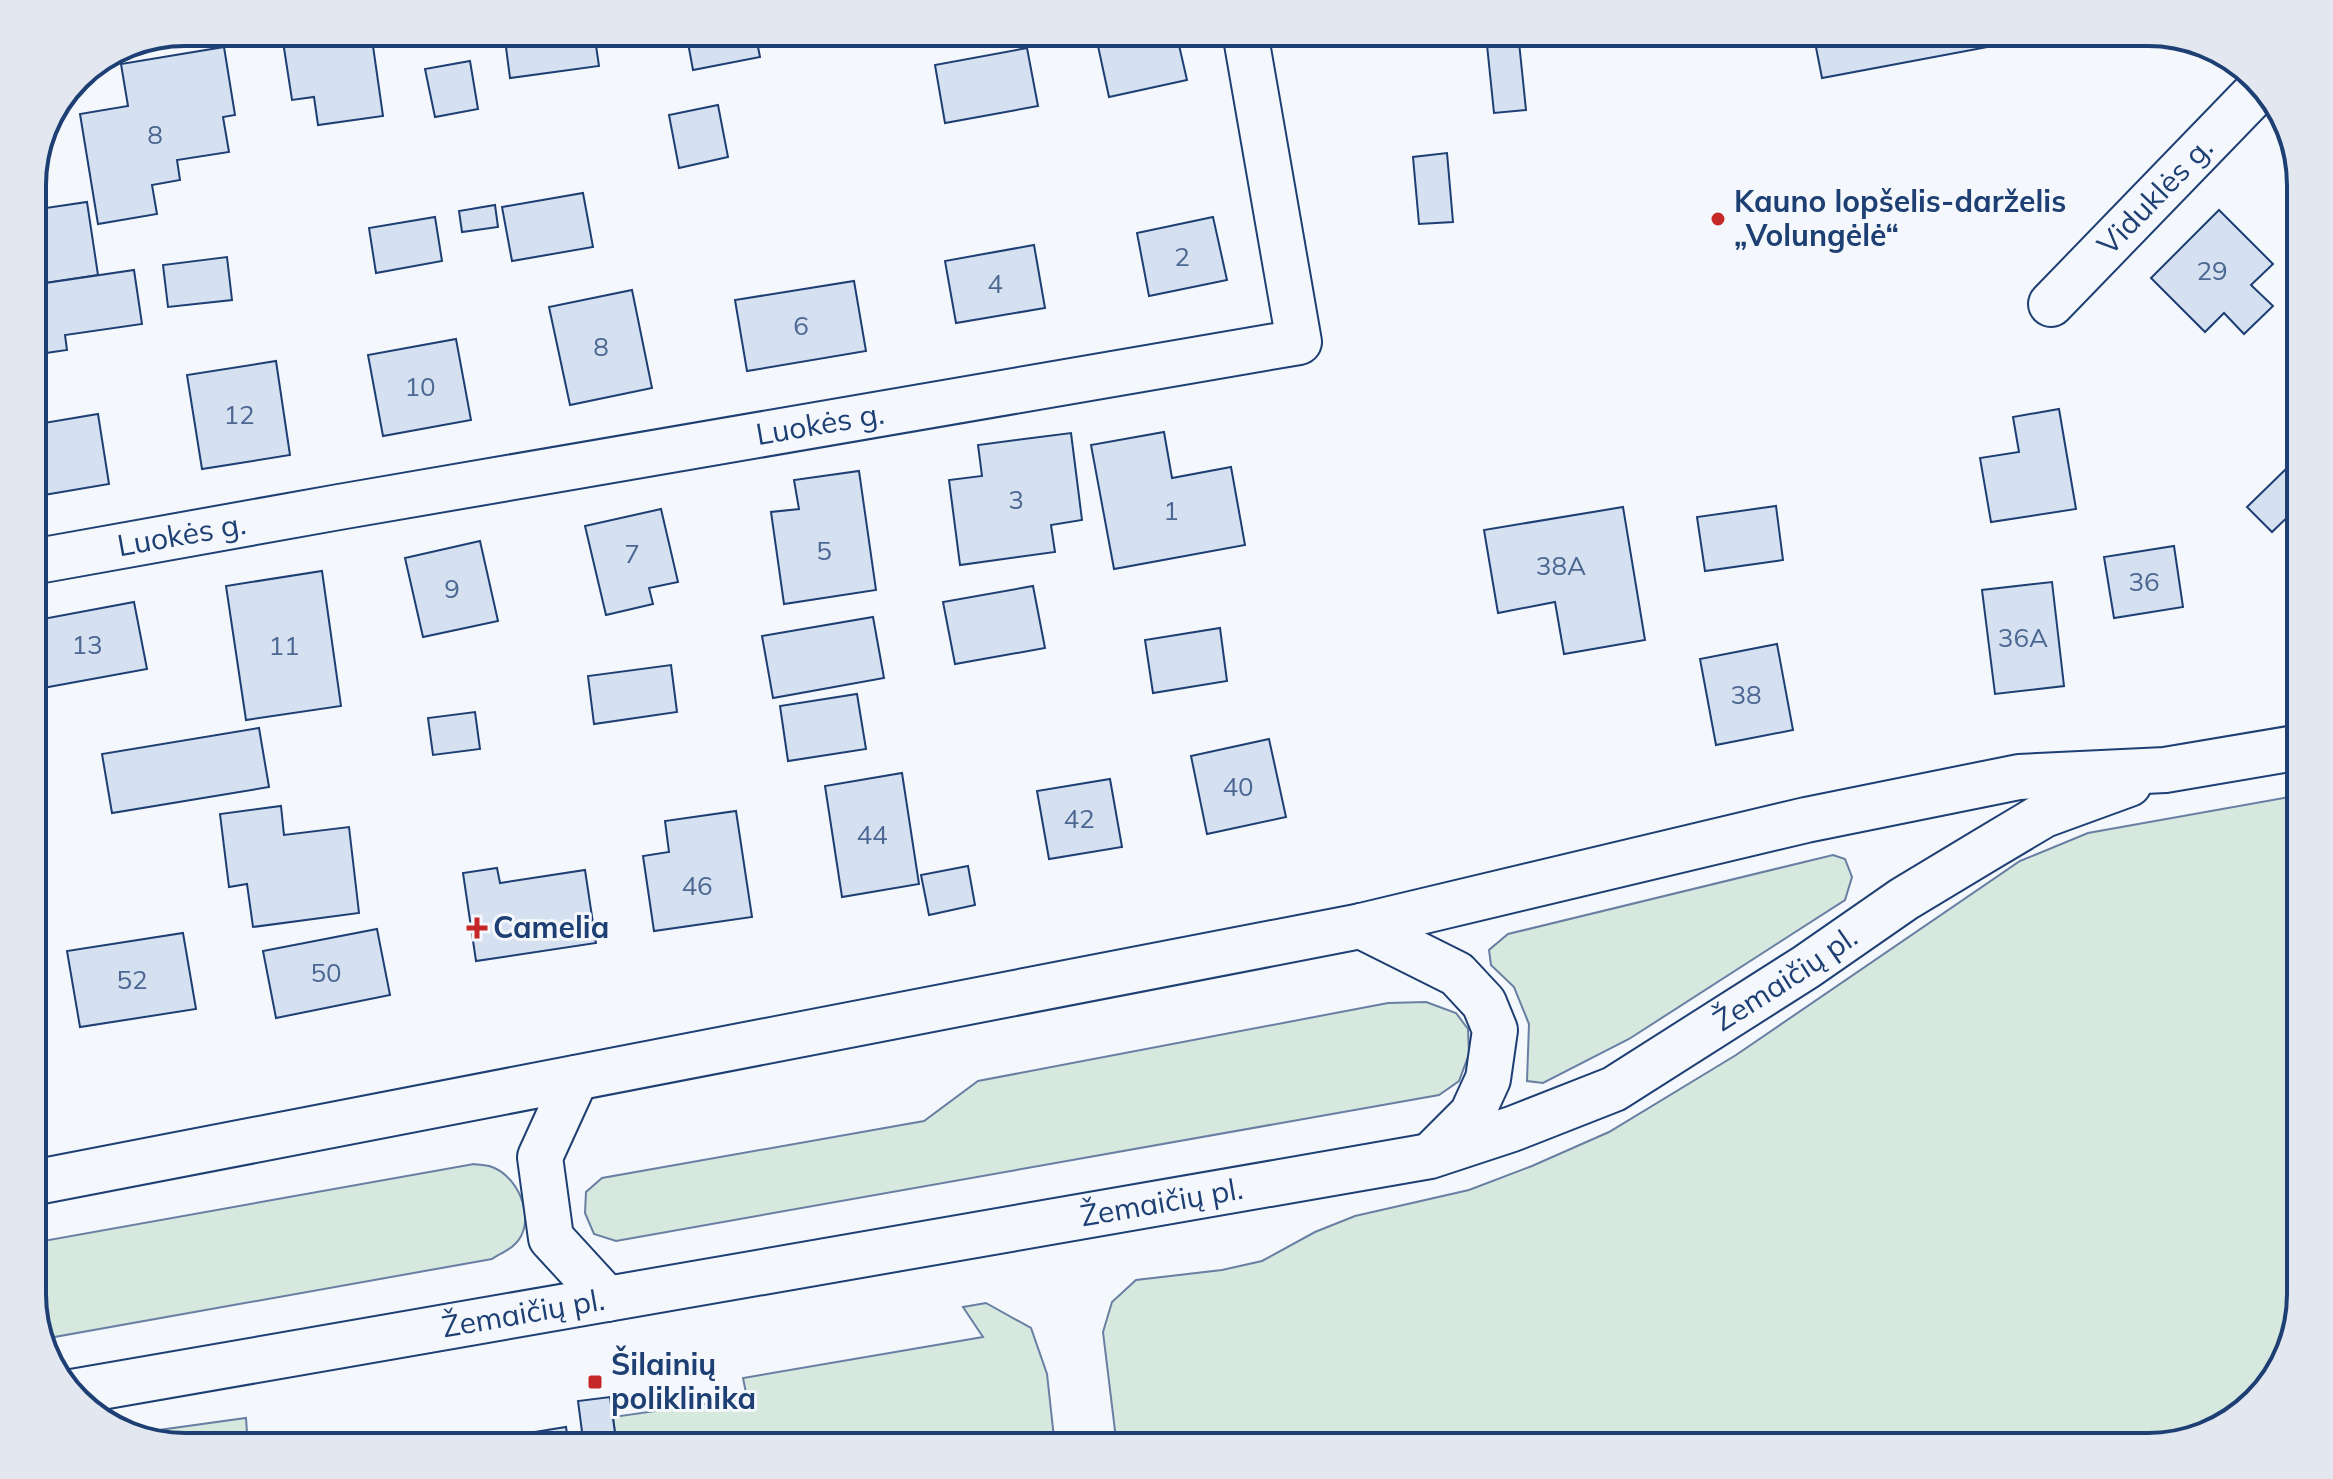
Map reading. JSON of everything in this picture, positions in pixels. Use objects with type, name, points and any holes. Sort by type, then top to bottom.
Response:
[{"type":"main road","name":"Luokės g.","points":[[46,559],[1299,342],[1247,46]]},
{"type":"main road","name":"Viduklės g.","points":[[2051,304],[2254,94]]},
{"type":"main road","name":"Žemaičių pl.","points":[[46,1180],[1361,926],[1806,820],[2019,777],[2165,770],[2287,749]]},
{"type":"main road","name":"Žemaičių pl.","points":[[84,1390],[1430,1156],[1512,1129],[1614,1089],[1806,967],[1904,899],[2044,815],[2165,770]]},
{"type":"main road","points":[[1361,926],[1457,974],[1484,1003],[1495,1030],[1488,1079],[1472,1114],[1430,1156]]},
{"type":"main road","points":[[576,1078],[540,1157],[551,1238],[607,1299]]},
{"type":"shaded area","points":[[2287,797],[2286,1312],[2273,1356],[2264,1371],[2240,1399],[2225,1410],[2193,1426],[2148,1433],[1115,1433],[1103,1332],[1112,1302],[1136,1280],[1222,1270],[1262,1261],[1315,1232],[1355,1216],[1469,1190],[1609,1132],[1736,1055],[2020,861],[2088,833]]},
{"type":"shaded area","points":[[1833,855],[1845,859],[1852,877],[1845,900],[1629,1039],[1543,1083],[1527,1081],[1529,1024],[1514,987],[1491,965],[1489,950],[1508,934]]},
{"type":"shaded area","points":[[1426,1002],[1456,1013],[1468,1029],[1469,1054],[1459,1081],[1439,1095],[616,1241],[594,1234],[585,1213],[586,1192],[602,1178],[924,1121],[978,1081],[1388,1003]]},
{"type":"shaded area","points":[[474,1164],[492,1167],[511,1180],[525,1214],[521,1236],[512,1247],[492,1259],[53,1337],[46,1303],[46,1240]]},
{"type":"shaded area","points":[[986,1303],[1031,1328],[1047,1374],[1053,1433],[615,1433],[613,1417],[747,1398],[743,1378],[983,1337],[963,1307]]},
{"type":"shaded area","points":[[246,1418],[247,1433],[185,1433],[158,1430]]},
{"type":"building","points":[[284,46],[373,46],[383,116],[318,125],[314,97],[292,100]]},
{"type":"building","points":[[506,46],[596,46],[599,66],[510,78]]},
{"type":"building","points":[[689,46],[758,46],[760,57],[693,70]]},
{"type":"building","points":[[1098,46],[1179,46],[1187,80],[1109,97]]},
{"type":"building","points":[[1487,46],[1519,46],[1526,110],[1494,113]]},
{"type":"building","points":[[1816,46],[1992,46],[1822,78]]},
{"type":"building","points":[[224,47],[235,115],[223,117],[229,152],[177,160],[180,180],[152,185],[157,214],[98,224],[80,114],[128,106],[121,64]]},
{"type":"building","points":[[1027,48],[1038,106],[945,123],[935,65]]},
{"type":"building","points":[[470,61],[478,109],[435,117],[425,69]]},
{"type":"building","points":[[718,105],[728,157],[679,168],[669,115]]},
{"type":"building","points":[[1447,153],[1453,222],[1419,224],[1413,157]]},
{"type":"building","points":[[583,193],[593,247],[512,261],[502,207]]},
{"type":"building","points":[[87,202],[98,275],[46,283],[46,208]]},
{"type":"building","points":[[495,205],[498,227],[462,232],[459,211]]},
{"type":"building","points":[[2219,210],[2273,264],[2251,285],[2273,306],[2244,334],[2224,313],[2205,332],[2151,278]]},
{"type":"building","points":[[435,217],[442,261],[376,273],[369,228]]},
{"type":"building","points":[[1213,217],[1227,280],[1149,296],[1137,233]]},
{"type":"building","points":[[1034,245],[1045,308],[956,323],[945,261]]},
{"type":"building","points":[[227,257],[232,300],[168,307],[163,265]]},
{"type":"building","points":[[134,270],[142,324],[65,335],[67,350],[46,353],[46,283]]},
{"type":"building","points":[[854,281],[866,351],[747,371],[735,300]]},
{"type":"building","points":[[632,290],[652,388],[570,405],[549,307]]},
{"type":"building","points":[[456,339],[471,420],[383,436],[368,355]]},
{"type":"building","points":[[276,361],[290,455],[202,469],[187,375]]},
{"type":"building","points":[[2059,409],[2076,509],[1991,522],[1980,458],[2019,452],[2013,417]]},
{"type":"building","points":[[98,414],[109,484],[46,495],[46,423]]},
{"type":"building","points":[[1164,432],[1172,478],[1231,467],[1245,545],[1114,569],[1091,445]]},
{"type":"building","points":[[1071,433],[1082,520],[1051,525],[1055,552],[960,565],[949,480],[982,476],[978,445]]},
{"type":"building","points":[[2287,468],[2287,518],[2272,532],[2247,507]]},
{"type":"building","points":[[859,471],[876,590],[784,604],[771,512],[799,509],[794,480]]},
{"type":"building","points":[[1776,506],[1783,560],[1705,571],[1697,517]]},
{"type":"building","points":[[1623,507],[1645,640],[1564,654],[1555,602],[1498,613],[1484,530]]},
{"type":"building","points":[[661,509],[678,582],[649,588],[653,604],[606,615],[585,526]]},
{"type":"building","points":[[480,541],[498,621],[423,637],[405,558]]},
{"type":"building","points":[[2174,546],[2183,607],[2114,618],[2104,557]]},
{"type":"building","points":[[322,571],[341,706],[246,720],[226,586]]},
{"type":"building","points":[[2052,582],[2064,686],[1995,694],[1982,590]]},
{"type":"building","points":[[1033,586],[1045,648],[955,664],[943,602]]},
{"type":"building","points":[[134,602],[147,669],[46,687],[46,618]]},
{"type":"building","points":[[873,617],[884,678],[773,698],[762,636]]},
{"type":"building","points":[[1220,628],[1227,681],[1153,693],[1145,640]]},
{"type":"building","points":[[1777,644],[1793,730],[1716,745],[1700,659]]},
{"type":"building","points":[[671,665],[677,712],[594,724],[588,676]]},
{"type":"building","points":[[857,694],[866,749],[788,761],[780,706]]},
{"type":"building","points":[[475,712],[480,749],[433,755],[428,718]]},
{"type":"building","points":[[259,728],[269,787],[112,813],[102,754]]},
{"type":"building","points":[[1269,739],[1286,817],[1207,834],[1191,756]]},
{"type":"building","points":[[902,773],[919,884],[842,897],[825,786]]},
{"type":"building","points":[[1110,779],[1122,847],[1049,859],[1037,791]]},
{"type":"building","points":[[281,806],[284,835],[349,827],[359,913],[253,927],[247,884],[229,887],[220,814]]},
{"type":"building","points":[[736,811],[752,917],[654,931],[643,856],[669,852],[665,821]]},
{"type":"building","points":[[968,866],[975,905],[929,915],[921,875]]},
{"type":"building","points":[[497,868],[500,883],[585,870],[596,943],[476,961],[463,873]]},
{"type":"building","points":[[377,929],[390,995],[276,1018],[263,951]]},
{"type":"building","points":[[183,933],[196,1009],[80,1027],[67,951]]},
{"type":"building","points":[[610,1397],[615,1433],[582,1433],[578,1401]]},
{"type":"building","points":[[566,1427],[567,1433],[528,1433]]},
{"type":"place","name":"Kauno lopšelis-darželis „Volungėlė“","points":[[1718,219]]},
{"type":"place","name":"Camelia","points":[[477,928]]},
{"type":"place","name":"Šilainių poliklinika","points":[[595,1382]]}]
